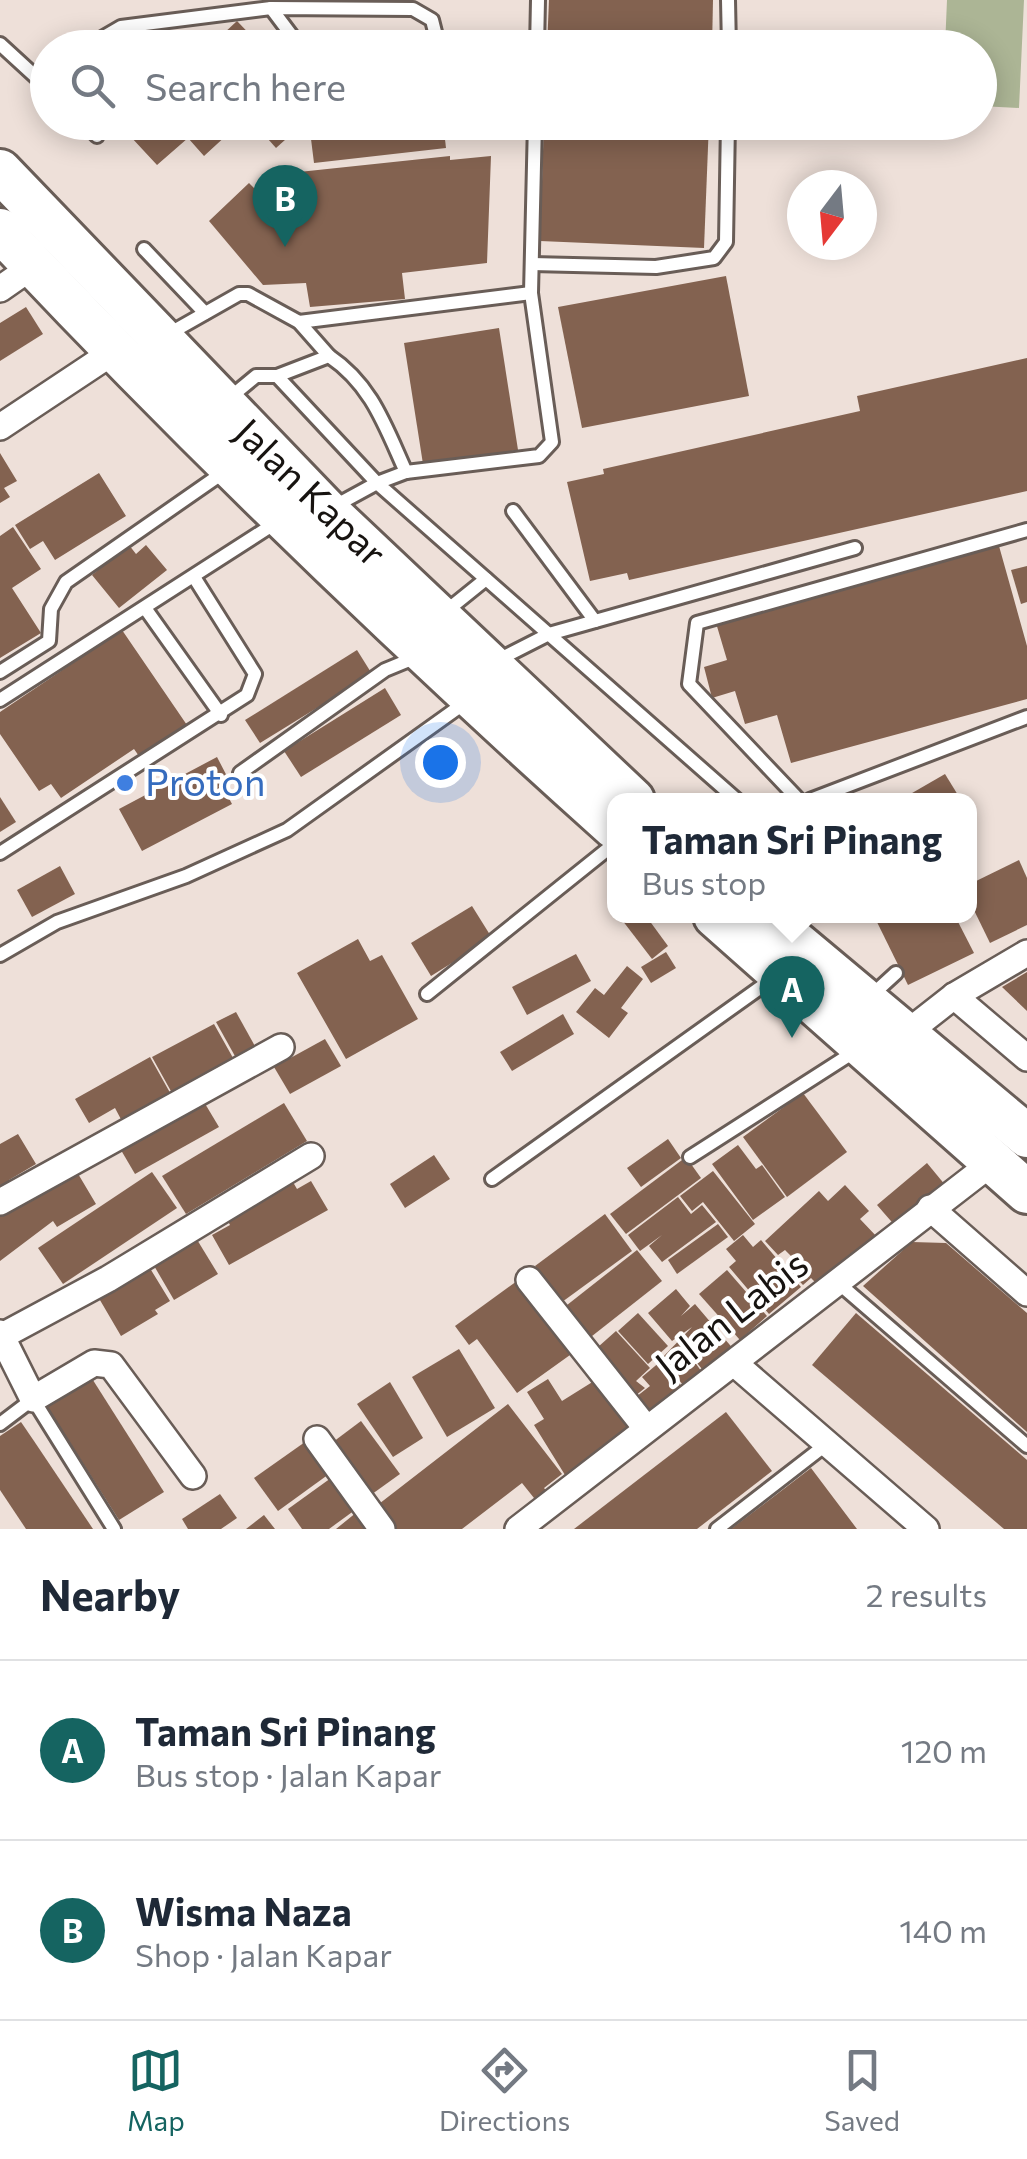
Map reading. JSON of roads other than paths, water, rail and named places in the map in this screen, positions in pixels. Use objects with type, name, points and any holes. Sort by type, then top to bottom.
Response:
[{"type":"highway","name":"Jalan Kapar","points":[[0,171],[326,511],[432,635]]},
{"type":"highway","name":"Jalan Kapar","points":[[0,230],[17,277],[113,352],[284,518],[432,635],[481,681],[607,819]]},
{"type":"highway","name":"Jalan Kapar","points":[[481,681],[624,793]]},
{"type":"highway","points":[[723,923],[781,973],[1016,1136],[1027,1192]]},
{"type":"highway","points":[[772,923],[864,1002],[883,1041]]},
{"type":"street","points":[[0,428],[113,352]]},
{"type":"street","points":[[883,1041],[1027,953]]},
{"type":"street","points":[[954,996],[1027,1058]]},
{"type":"street","points":[[0,1202],[282,1047]]},
{"type":"street","name":"Jalan Labis","points":[[518,1529],[734,1363],[1016,1136]]},
{"type":"street","points":[[194,1476],[111,1364],[94,1363],[33,1399],[1,1335],[108,1279],[312,1156]]},
{"type":"street","points":[[930,1208],[1027,1293]]},
{"type":"street","points":[[529,1280],[646,1428]]},
{"type":"street","points":[[734,1363],[830,1441],[919,1527]]},
{"type":"street","points":[[317,1440],[382,1529]]},
{"type":"lane","points":[[537,30],[538,0]]},
{"type":"lane","points":[[728,0],[729,30]]},
{"type":"lane","points":[[114,30],[121,26],[270,8],[413,9],[432,20],[434,30]]},
{"type":"lane","points":[[270,8],[287,30]]},
{"type":"lane","points":[[0,44],[30,65]]},
{"type":"lane","points":[[326,511],[377,482],[406,472],[539,456],[552,442],[531,293],[535,140]]},
{"type":"lane","points":[[532,264],[656,267],[714,258],[726,242],[728,140]]},
{"type":"lane","points":[[144,249],[205,312]]},
{"type":"lane","points":[[299,322],[531,293]]},
{"type":"lane","points":[[159,340],[205,312],[248,294],[299,322],[369,390],[406,472]]},
{"type":"lane","points":[[221,405],[256,376],[277,376],[330,356]]},
{"type":"lane","points":[[277,376],[377,482],[728,793]]},
{"type":"lane","points":[[0,672],[50,641],[51,609],[66,582],[230,467]]},
{"type":"lane","points":[[513,512],[595,621]]},
{"type":"lane","points":[[0,700],[284,518]]},
{"type":"lane","points":[[791,793],[689,684],[697,623],[1027,530]]},
{"type":"lane","points":[[0,956],[57,922],[186,876],[287,830],[481,681],[550,634],[855,548]]},
{"type":"lane","points":[[0,853],[248,695],[255,674],[194,577]]},
{"type":"lane","points":[[240,773],[432,635],[486,578]]},
{"type":"lane","points":[[144,608],[221,715]]},
{"type":"lane","points":[[828,793],[1027,717]]},
{"type":"lane","points":[[426,994],[607,850]]},
{"type":"lane","points":[[492,1179],[781,973]]},
{"type":"lane","points":[[864,1002],[896,973]]},
{"type":"lane","points":[[690,1157],[883,1041]]},
{"type":"lane","points":[[836,1281],[1027,1446]]},
{"type":"lane","points":[[0,1424],[33,1399],[114,1529]]},
{"type":"lane","points":[[717,1529],[830,1441]]},
{"type":"place","name":"Wisma Naza","points":[[285,247]]},
{"type":"place","name":"Proton","points":[[125,783]]},
{"type":"place","name":"Taman Sri Pinang","points":[[792,1038]]}]
